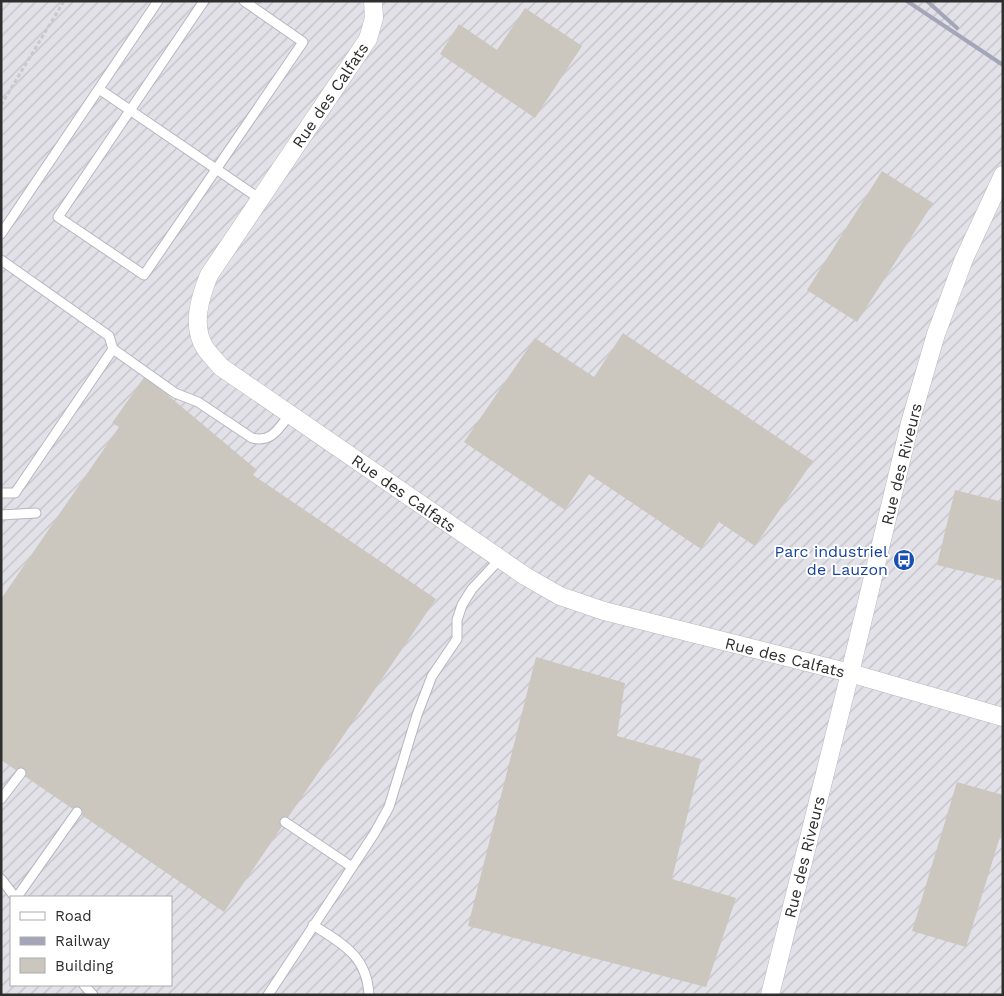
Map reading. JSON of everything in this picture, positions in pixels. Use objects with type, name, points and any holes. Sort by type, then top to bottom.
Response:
[{"type":"street","name":"Rue des Calfats","points":[[373,1],[374,18],[368,39],[209,275],[200,297],[198,329],[204,347],[221,367],[525,576],[560,596],[595,608],[850,673],[1003,718]]},
{"type":"street","name":"Rue des Riveurs","points":[[770,995],[910,423],[936,334],[964,259],[1003,176]]},
{"type":"lane","points":[[1,234],[158,1]]},
{"type":"lane","points":[[204,1],[58,217],[144,275],[303,42],[244,1]]},
{"type":"lane","points":[[99,89],[260,199]]},
{"type":"lane","points":[[1,260],[109,336],[113,349],[175,393],[198,402],[252,438],[261,440],[270,437],[290,414]]},
{"type":"lane","points":[[1,493],[15,493],[113,349]]},
{"type":"lane","points":[[1,515],[36,513]]},
{"type":"lane","points":[[268,995],[374,834],[388,807],[417,715],[432,676],[457,640],[457,620],[462,604],[472,588],[500,559]]},
{"type":"lane","points":[[1,799],[21,774]]},
{"type":"lane","points":[[17,896],[77,812]]},
{"type":"lane","points":[[285,822],[352,867]]},
{"type":"lane","points":[[1,879],[15,896]]},
{"type":"lane","points":[[313,925],[345,945],[360,960],[367,980],[369,995]]},
{"type":"path","points":[[1,106],[64,1]]},
{"type":"shaded area","name":"Parc industriel de Lauzon","points":[[1,1],[1003,1],[1003,995],[1,995]]},
{"type":"building","points":[[525,8],[582,46],[535,118],[440,54],[459,24],[497,50]]},
{"type":"building","points":[[882,171],[933,203],[857,322],[807,290]]},
{"type":"building","points":[[623,333],[813,461],[755,546],[719,522],[701,549],[589,474],[565,510],[464,442],[535,338],[594,377]]},
{"type":"building","points":[[145,376],[257,470],[253,475],[436,599],[224,912],[1,760],[1,599],[119,427],[112,423]]},
{"type":"building","points":[[955,490],[1003,502],[1003,581],[937,565]]},
{"type":"building","points":[[536,657],[625,683],[617,736],[701,759],[672,879],[736,898],[706,987],[468,926]]},
{"type":"building","points":[[957,782],[1003,795],[1003,827],[966,947],[912,931]]},
{"type":"railway","points":[[907,1],[1003,65]]},
{"type":"railway","points":[[927,1],[957,28]]},
{"type":"place","name":"Parc industriel de Lauzon","points":[[904,560]]}]
